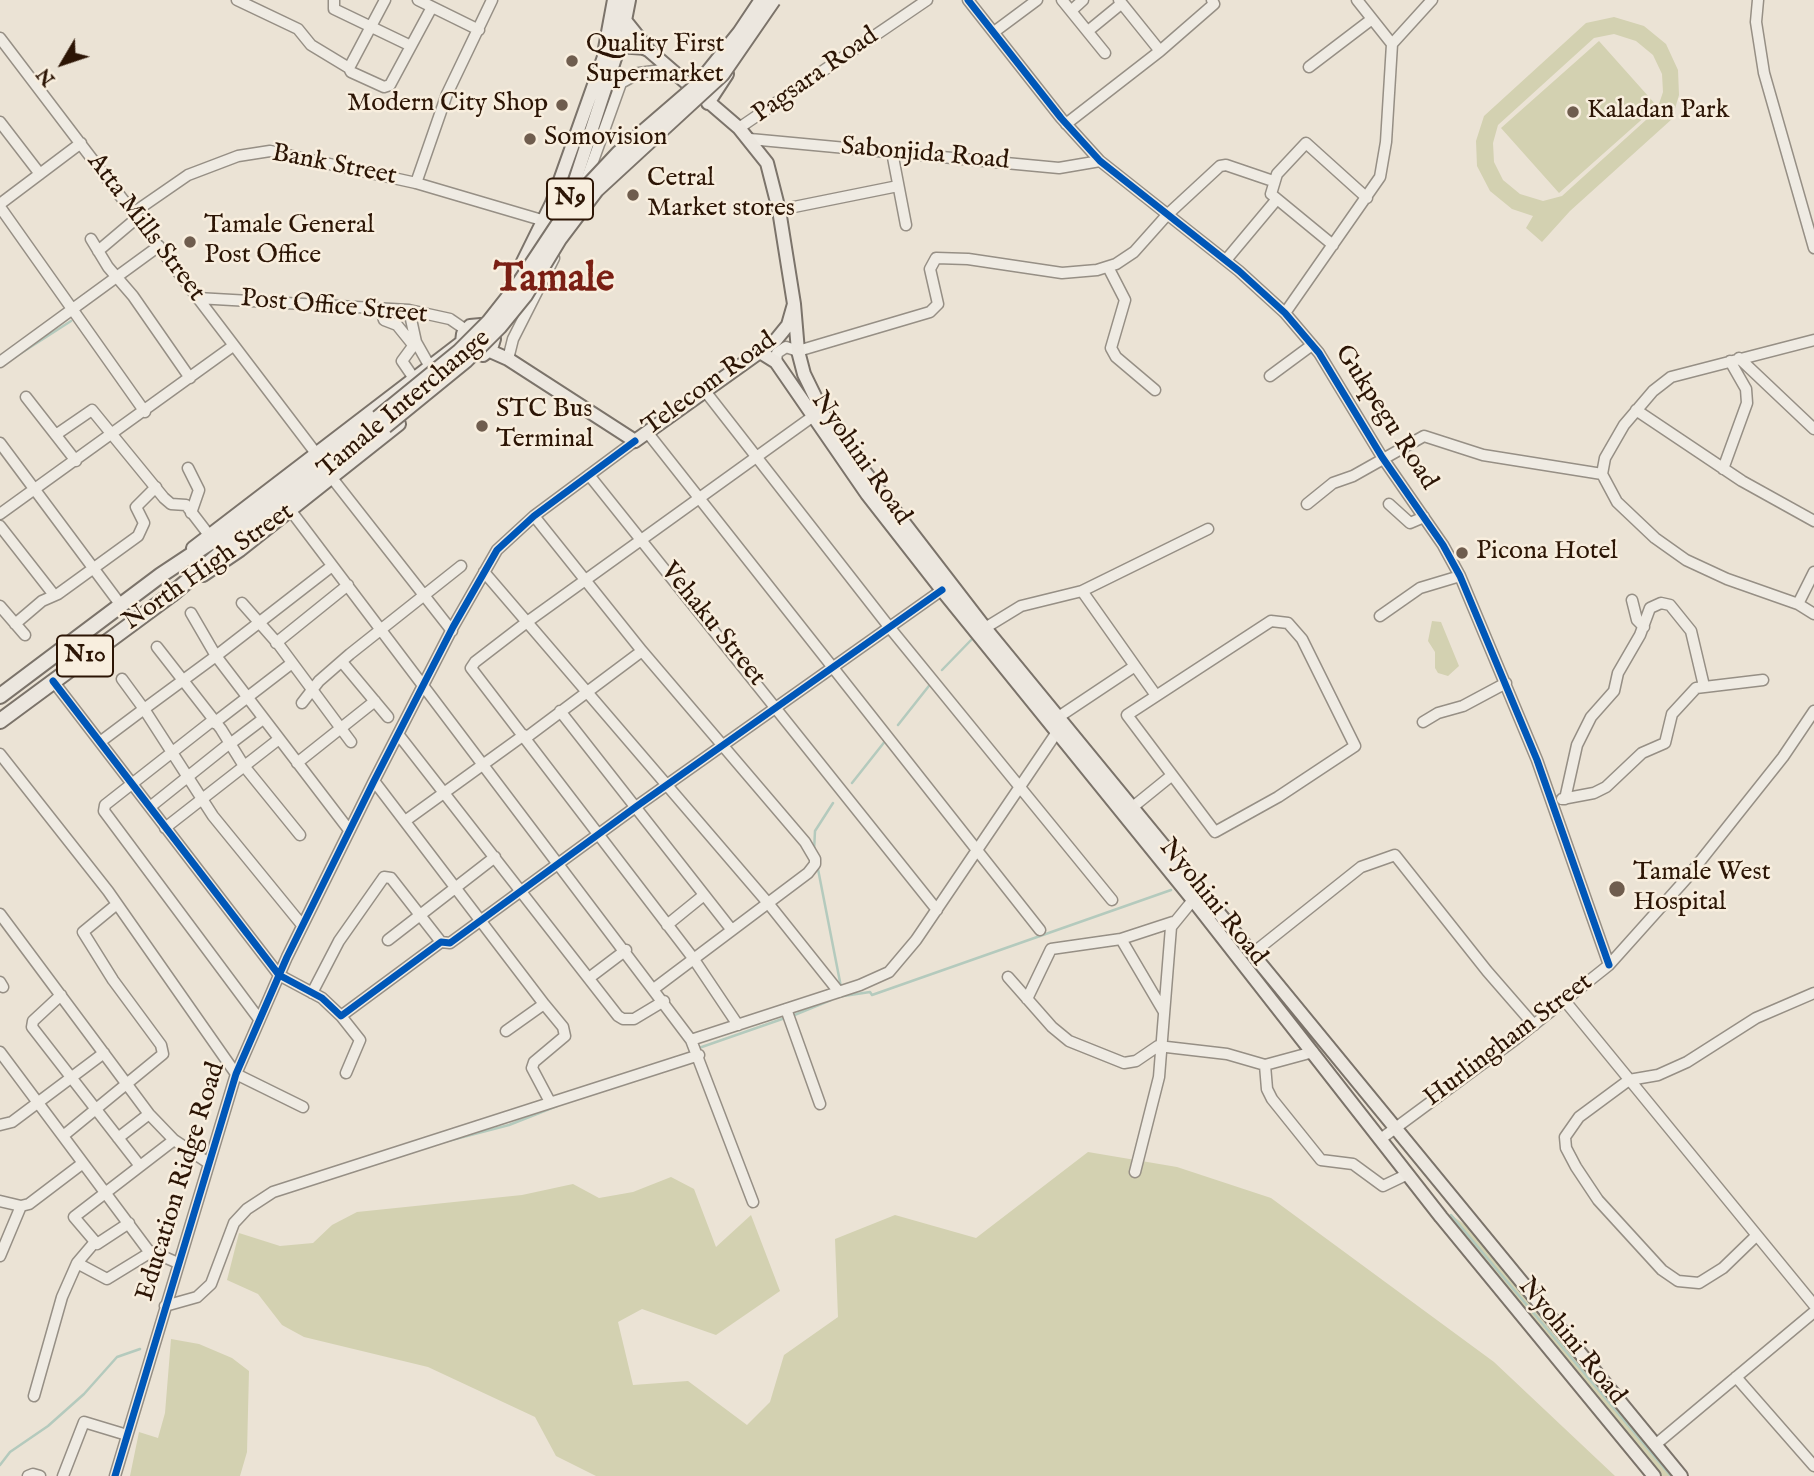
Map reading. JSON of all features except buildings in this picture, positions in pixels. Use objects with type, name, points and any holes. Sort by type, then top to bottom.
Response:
[{"type":"highway","points":[[605,54],[615,0]]},
{"type":"highway","name":"N9","points":[[619,46],[626,23],[628,0]]},
{"type":"highway","name":"Tamale Interchange","points":[[172,594],[381,422],[489,322],[519,284],[574,201],[619,153],[699,84],[740,33],[760,0]]},
{"type":"highway","name":"Tamale Interchange","points":[[161,575],[241,522],[466,359],[499,327],[596,190],[722,74],[775,0]]},
{"type":"highway","points":[[626,23],[646,48]]},
{"type":"highway","name":"North High Street","points":[[0,696],[161,575]]},
{"type":"highway","name":"North High Street","points":[[0,721],[172,594]]},
{"type":"main road","points":[[690,87],[737,33],[760,0]]},
{"type":"main road","points":[[708,103],[775,0]]},
{"type":"main road","points":[[464,336],[468,353],[487,349],[490,330],[481,325],[508,292],[545,220],[605,54],[619,46],[646,48]]},
{"type":"main road","name":"N9","points":[[487,349],[530,290],[553,240],[576,183],[619,46]]},
{"type":"main road","name":"Telecom Road","points":[[487,349],[508,359],[635,441],[782,334],[794,304],[779,210],[767,163],[739,128],[646,48]]},
{"type":"main road","name":"Nyohini Road","points":[[794,304],[798,351],[810,387],[844,444],[985,628],[1134,806],[1681,1476]]},
{"type":"main road","name":"North High Street","points":[[161,575],[315,452],[481,325]]},
{"type":"main road","name":"North High Street","points":[[172,594],[240,550],[291,511],[487,349]]},
{"type":"main road","name":"Nyohini Road","points":[[760,352],[776,362],[812,417],[942,590],[1193,900],[1382,1138],[1441,1217],[1654,1476]]},
{"type":"main road","points":[[1441,1217],[1445,1204],[1459,1204]]},
{"type":"street","points":[[237,0],[298,29],[311,45],[349,68],[351,72],[387,87],[411,46],[424,2],[479,30]]},
{"type":"street","points":[[334,0],[334,9],[411,46]]},
{"type":"street","points":[[349,68],[385,0]]},
{"type":"street","points":[[416,183],[447,94],[492,0]]},
{"type":"street","name":"Pagsara Road","points":[[739,128],[927,0]]},
{"type":"street","name":"Gukpegu Road","points":[[968,0],[1066,124],[1100,161],[1226,260],[1285,313],[1312,345],[1460,576],[1552,801],[1609,965]]},
{"type":"street","points":[[994,32],[1037,0]]},
{"type":"street","points":[[1062,0],[1105,53]]},
{"type":"street","points":[[1071,11],[1083,0]]},
{"type":"street","points":[[1357,0],[1392,44]]},
{"type":"street","points":[[1285,313],[1380,177],[1384,162],[1392,44],[1432,0]]},
{"type":"street","points":[[1758,0],[1756,22],[1764,73],[1814,248]]},
{"type":"street","points":[[1066,124],[1160,51],[1216,1]]},
{"type":"street","points":[[1088,31],[1121,2],[1160,51]]},
{"type":"street","points":[[1309,67],[1372,19]]},
{"type":"street","name":"Atta Mills Street","points":[[0,38],[315,452]]},
{"type":"street","points":[[508,359],[513,339],[556,253],[581,193],[618,87],[633,76],[669,69]]},
{"type":"street","points":[[0,122],[40,174]]},
{"type":"street","name":"Sabonjida Road","points":[[750,139],[1059,168],[1100,161]]},
{"type":"street","points":[[81,143],[0,205],[145,412]]},
{"type":"street","points":[[1334,245],[1270,191],[1284,164],[1306,143],[1367,198]]},
{"type":"street","name":"Bank Street","points":[[98,251],[135,215],[188,175],[258,151],[283,153],[416,183],[545,220]]},
{"type":"street","points":[[892,152],[906,225]]},
{"type":"street","points":[[776,362],[777,353],[782,349],[790,347],[798,351],[930,312],[938,304],[930,269],[936,258],[968,259],[1062,273],[1108,267],[1134,252],[1167,215],[1223,165],[1273,181]]},
{"type":"street","points":[[779,210],[898,186]]},
{"type":"street","points":[[1226,260],[1277,199]]},
{"type":"street","points":[[91,239],[190,378]]},
{"type":"street","points":[[0,362],[159,246]]},
{"type":"street","points":[[1108,267],[1125,300],[1111,344],[1113,352],[1155,390]]},
{"type":"street","name":"Post Office Street","points":[[198,298],[409,310],[450,319],[464,336]]},
{"type":"street","points":[[380,309],[384,320],[397,325],[415,344],[429,365]]},
{"type":"street","points":[[409,310],[415,344],[402,361],[413,377]]},
{"type":"street","points":[[1814,340],[1671,377],[1636,410],[1613,443],[1602,474],[1617,502],[1655,538],[1686,560],[1727,579],[1798,604],[1814,614]]},
{"type":"street","points":[[1270,376],[1312,345]]},
{"type":"street","points":[[0,513],[145,412],[233,346]]},
{"type":"street","points":[[1735,360],[1814,429]]},
{"type":"street","points":[[1723,468],[1747,403],[1746,389],[1735,360]]},
{"type":"street","points":[[705,391],[890,628],[1112,900]]},
{"type":"street","points":[[26,397],[76,461]]},
{"type":"street","points":[[57,434],[92,410],[171,504],[186,505],[209,535]]},
{"type":"street","points":[[1636,410],[1723,468],[1814,521]]},
{"type":"street","points":[[738,1024],[693,958],[597,835],[526,736],[471,668],[474,662],[527,622],[701,500],[812,417]]},
{"type":"street","points":[[647,432],[835,666],[1040,930]]},
{"type":"street","points":[[1307,504],[1333,484],[1353,476],[1418,438],[1429,436],[1490,456],[1602,474]]},
{"type":"street","name":"Education Ridge Road","points":[[115,1476],[207,1162],[236,1074],[302,925],[349,830],[423,683],[497,550],[534,516],[635,441]]},
{"type":"street","points":[[0,443],[120,604]]},
{"type":"street","points":[[188,468],[199,490],[191,513]]},
{"type":"street","name":"Vehaku Street","points":[[589,475],[778,707],[937,910]]},
{"type":"street","points":[[332,478],[452,631]]},
{"type":"street","points":[[15,624],[138,536],[144,523],[136,507],[156,487]]},
{"type":"street","points":[[1389,503],[1410,523],[1424,517]]},
{"type":"street","points":[[291,511],[655,988],[691,1040],[699,1055],[753,1202]]},
{"type":"street","points":[[534,516],[642,651],[805,842],[815,859],[813,869],[655,988]]},
{"type":"street","points":[[0,526],[54,595]]},
{"type":"street","points":[[985,628],[1021,606],[1082,591],[1208,529]]},
{"type":"street","points":[[100,742],[332,566]]},
{"type":"street","points":[[302,703],[312,690],[381,628],[461,566]]},
{"type":"street","points":[[484,572],[768,903],[839,992]]},
{"type":"street","points":[[1798,604],[1814,572]]},
{"type":"street","points":[[1380,615],[1420,587],[1460,576]]},
{"type":"street","points":[[276,643],[348,585]]},
{"type":"street","points":[[341,1016],[441,942],[450,943],[666,785],[942,590]]},
{"type":"street","points":[[1082,591],[1155,694]]},
{"type":"street","points":[[1632,600],[1637,620],[1644,627]]},
{"type":"street","points":[[242,603],[292,663],[351,742]]},
{"type":"street","points":[[1565,799],[1577,745],[1591,717],[1614,691],[1618,673],[1644,627],[1650,608],[1661,603],[1670,605],[1691,631],[1704,686]]},
{"type":"street","points":[[0,606],[25,635]]},
{"type":"street","points":[[191,612],[216,656],[247,699],[349,830]]},
{"type":"street","points":[[1281,621],[1288,624],[1302,639],[1355,741],[1353,750],[1219,832],[1212,830],[1127,718],[1130,712],[1155,694],[1264,624],[1281,621]]},
{"type":"street","points":[[157,647],[230,743],[244,766],[300,835]]},
{"type":"street","points":[[405,821],[642,651]]},
{"type":"street","points":[[342,662],[388,717]]},
{"type":"street","points":[[259,1019],[104,811],[105,805],[292,663]]},
{"type":"street","points":[[1060,716],[1135,666]]},
{"type":"street","points":[[122,679],[190,776],[214,816],[302,925]]},
{"type":"street","points":[[1552,801],[1606,788],[1642,754],[1665,744],[1672,715],[1691,691],[1704,686],[1763,680]]},
{"type":"street","points":[[52,681],[279,975],[322,998],[360,1037],[346,1073]]},
{"type":"street","points":[[1423,722],[1438,713],[1463,706],[1506,683]]},
{"type":"street","points":[[297,763],[375,701]]},
{"type":"street","points":[[560,711],[731,929]]},
{"type":"street","name":"Hurlingham Street","points":[[1382,1138],[1534,1025],[1609,965],[1718,838],[1783,757],[1814,711]]},
{"type":"street","points":[[150,807],[263,719]]},
{"type":"street","points":[[691,1040],[839,992],[889,972],[906,954],[937,910],[1057,732]]},
{"type":"street","points":[[398,734],[623,1019],[645,1014],[664,1000]]},
{"type":"street","points":[[165,828],[279,739]]},
{"type":"street","points":[[0,754],[117,904],[236,1074],[303,1107]]},
{"type":"street","points":[[1134,806],[1171,776]]},
{"type":"street","points":[[374,781],[565,1032],[565,1036],[534,1062],[532,1068],[550,1102]]},
{"type":"street","points":[[1253,953],[1360,867],[1393,855],[1534,1025]]},
{"type":"street","points":[[388,940],[419,913],[495,857]]},
{"type":"street","points":[[312,993],[339,941],[384,877],[391,878],[441,942]]},
{"type":"street","points":[[667,925],[704,895]]},
{"type":"street","points":[[1027,999],[1051,949],[1121,939],[1173,922],[1193,900]]},
{"type":"street","points":[[63,1136],[128,1085],[163,1052],[83,932],[117,904]]},
{"type":"street","points":[[0,914],[149,1114],[174,1140],[207,1162]]},
{"type":"street","points":[[1135,1172],[1159,1077],[1173,922]]},
{"type":"street","points":[[1121,939],[1164,1012]]},
{"type":"street","points":[[589,978],[626,950]]},
{"type":"street","points":[[1008,977],[1058,1033],[1093,1053],[1130,1063],[1150,1049],[1163,1045],[1227,1055],[1265,1065],[1313,1052]]},
{"type":"street","points":[[1755,1237],[1713,1275],[1691,1284],[1678,1281],[1662,1270],[1598,1200],[1576,1167],[1566,1147],[1565,1137],[1579,1117],[1629,1080],[1658,1075],[1687,1062],[1756,1018],[1814,993]]},
{"type":"street","points":[[61,995],[33,1021],[32,1027],[140,1166]]},
{"type":"street","points":[[1565,1001],[1733,1205],[1755,1237],[1814,1305]]},
{"type":"street","points":[[506,1031],[544,1004]]},
{"type":"street","points":[[786,1009],[820,1104]]},
{"type":"street","points":[[0,1052],[151,1252],[178,1263]]},
{"type":"street","points":[[0,1125],[12,1122],[104,1053]]},
{"type":"street","points":[[165,1306],[197,1297],[211,1284],[234,1223],[247,1209],[273,1192],[699,1055]]},
{"type":"street","points":[[1265,1065],[1267,1089],[1272,1099],[1321,1160],[1353,1164],[1383,1186],[1408,1174]]},
{"type":"street","points":[[118,1138],[149,1114]]},
{"type":"street","points":[[94,1243],[74,1217],[174,1140]]},
{"type":"street","points":[[0,1201],[21,1206],[35,1201],[82,1163]]},
{"type":"street","points":[[0,1256],[21,1206]]},
{"type":"street","points":[[34,1396],[62,1297],[77,1262],[94,1243],[129,1223]]},
{"type":"street","points":[[77,1262],[107,1279],[151,1252]]},
{"type":"street","points":[[1655,1445],[1814,1312]]},
{"type":"street","points":[[1736,1377],[1814,1466]]},
{"type":"street","points":[[63,1476],[84,1422],[127,1435]]},
{"type":"street","points":[[28,1476],[40,1476]]},
{"type":"shaded area","points":[[1614,17],[1644,26],[1666,44],[1678,70],[1679,95],[1672,119],[1570,211],[1542,242],[1526,228],[1533,216],[1512,209],[1490,191],[1477,166],[1476,141],[1484,116],[1586,23]],"holes":[[[1614,34],[1636,41],[1653,55],[1662,74],[1663,92],[1657,110],[1562,196],[1543,201],[1520,194],[1503,180],[1494,162],[1493,143],[1498,125],[1594,38]]]},
{"type":"shaded area","points":[[1599,41],[1657,106],[1559,193],[1501,128]]},
{"type":"shaded area","points":[[1432,621],[1441,622],[1459,666],[1448,676],[1438,673],[1435,668],[1435,652],[1428,641]]},
{"type":"shaded area","points":[[1088,1152],[1177,1167],[1271,1198],[1494,1362],[1615,1476],[596,1476],[556,1456],[535,1417],[428,1367],[304,1337],[282,1325],[258,1294],[227,1280],[239,1233],[280,1246],[313,1243],[332,1225],[357,1212],[522,1195],[573,1184],[599,1198],[633,1192],[671,1177],[694,1189],[716,1247],[751,1215],[780,1291],[716,1335],[642,1309],[618,1322],[633,1385],[688,1381],[747,1425],[770,1402],[784,1355],[838,1317],[835,1239],[895,1215],[976,1238]]},
{"type":"shaded area","points":[[1451,1215],[1467,1226],[1495,1257],[1676,1476],[1660,1476],[1452,1222]]},
{"type":"shaded area","points":[[171,1339],[199,1344],[232,1358],[249,1371],[247,1452],[240,1476],[130,1476],[139,1432],[158,1438],[165,1413]]},
{"type":"waterway","points":[[15,357],[71,321]]},
{"type":"waterway","points":[[942,670],[974,637]]},
{"type":"waterway","points":[[898,725],[932,682]]},
{"type":"waterway","points":[[852,783],[886,740]]},
{"type":"waterway","points":[[814,851],[815,831],[833,803]]},
{"type":"waterway","points":[[817,864],[841,987]]},
{"type":"waterway","points":[[837,997],[870,992],[872,995],[1171,890]]},
{"type":"waterway","points":[[792,1016],[831,1000]]},
{"type":"waterway","points":[[696,1049],[785,1018]]},
{"type":"waterway","points":[[440,1143],[509,1125],[557,1106]]},
{"type":"waterway","points":[[1451,1215],[1671,1476]]},
{"type":"waterway","points":[[0,1465],[10,1452],[48,1426],[84,1394],[117,1357],[140,1349]]},
{"type":"cycle path","points":[[968,0],[1061,118],[1100,161],[1239,271],[1285,313],[1319,353],[1382,457],[1443,545],[1460,576],[1537,760],[1609,965]]},
{"type":"cycle path","points":[[115,1476],[236,1074],[287,957],[374,781],[453,627],[497,550],[534,516],[635,441]]},
{"type":"cycle path","points":[[53,681],[279,975],[322,998],[341,1016],[441,942],[450,943],[637,806],[942,590]]},
{"type":"place","name":"Quality First Supermarket","points":[[572,61]]},
{"type":"place","name":"Modern City Shop","points":[[562,105]]},
{"type":"place","name":"Kaladan Park","points":[[1573,112]]},
{"type":"place","name":"Somovision","points":[[530,139]]},
{"type":"place","name":"Cetral Market stores","points":[[633,195]]},
{"type":"place","name":"Tamale General Post Office","points":[[190,242]]},
{"type":"place","name":"STC Bus Terminal","points":[[482,426]]},
{"type":"place","name":"Picona Hotel","points":[[1462,553]]},
{"type":"place","name":"Tamale West Hospital","points":[[1617,889]]},
{"type":"district","name":"Tamale","points":[[554,282]]}]
